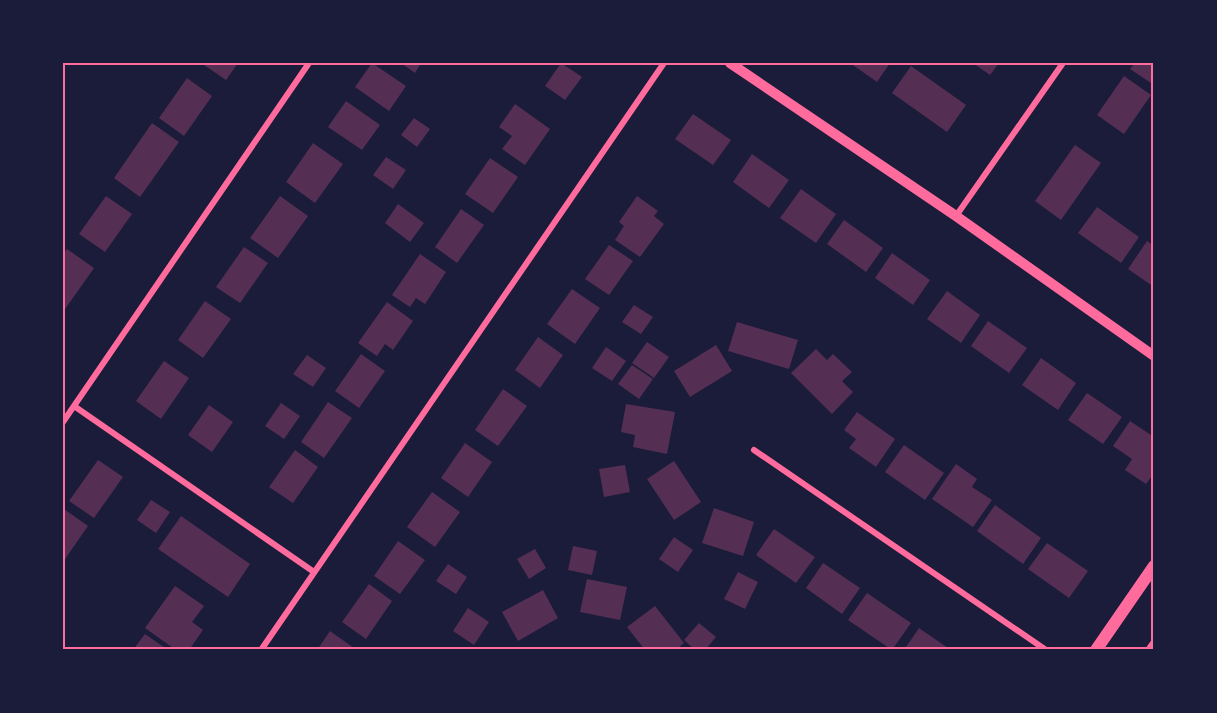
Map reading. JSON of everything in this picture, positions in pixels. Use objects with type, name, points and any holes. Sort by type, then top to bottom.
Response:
[{"type":"main road","points":[[1096,650],[1154,566]]},
{"type":"street","points":[[63,422],[309,63]]},
{"type":"street","points":[[261,650],[664,63]]},
{"type":"street","points":[[730,63],[956,216],[1154,356]]},
{"type":"street","points":[[956,216],[1063,63]]},
{"type":"street","points":[[74,406],[314,572]]},
{"type":"street","points":[[753,450],[1046,650]]},
{"type":"path","points":[[1147,650],[1154,640]]},
{"type":"building","points":[[201,63],[238,63],[226,80]]},
{"type":"building","points":[[372,63],[406,86],[389,111],[355,87]]},
{"type":"building","points":[[401,63],[421,63],[415,73]]},
{"type":"building","points":[[561,63],[582,77],[565,100],[545,86]]},
{"type":"building","points":[[850,63],[890,63],[877,82]]},
{"type":"building","points":[[973,63],[999,63],[990,75]]},
{"type":"building","points":[[1135,63],[1154,63],[1154,85],[1130,69]]},
{"type":"building","points":[[911,66],[966,105],[947,132],[892,93]]},
{"type":"building","points":[[1124,76],[1151,95],[1124,134],[1097,115]]},
{"type":"building","points":[[187,78],[212,96],[184,136],[159,118]]},
{"type":"building","points":[[346,101],[380,125],[362,150],[328,127]]},
{"type":"building","points":[[515,104],[550,129],[525,165],[502,149],[512,136],[499,127]]},
{"type":"building","points":[[693,114],[731,140],[713,165],[675,139]]},
{"type":"building","points":[[414,118],[430,129],[417,147],[401,135]]},
{"type":"building","points":[[152,123],[179,142],[140,197],[114,178]]},
{"type":"building","points":[[313,143],[343,164],[315,203],[286,182]]},
{"type":"building","points":[[1075,145],[1101,163],[1061,220],[1035,201]]},
{"type":"building","points":[[752,154],[789,180],[769,208],[733,182]]},
{"type":"building","points":[[386,157],[406,170],[393,189],[373,175]]},
{"type":"building","points":[[490,158],[518,177],[493,213],[465,194]]},
{"type":"building","points":[[801,189],[836,214],[816,243],[780,218]]},
{"type":"building","points":[[106,196],[132,214],[105,252],[79,234]]},
{"type":"building","points":[[280,196],[308,216],[278,258],[250,238]]},
{"type":"building","points":[[637,196],[658,211],[654,216],[664,224],[640,257],[615,240],[624,226],[619,222]]},
{"type":"building","points":[[398,204],[424,223],[410,242],[385,223]]},
{"type":"building","points":[[1097,207],[1139,237],[1121,263],[1078,233]]},
{"type":"building","points":[[461,209],[484,225],[457,263],[435,247]]},
{"type":"building","points":[[844,220],[883,248],[866,272],[827,244]]},
{"type":"building","points":[[1147,241],[1154,246],[1154,287],[1128,269]]},
{"type":"building","points":[[609,245],[633,261],[609,295],[585,279]]},
{"type":"building","points":[[244,247],[268,263],[240,303],[216,287]]},
{"type":"building","points":[[67,249],[94,268],[63,312],[63,254]]},
{"type":"building","points":[[892,253],[930,280],[913,305],[875,278]]},
{"type":"building","points":[[420,254],[446,272],[425,304],[416,298],[410,307],[392,295]]},
{"type":"building","points":[[572,289],[600,308],[575,344],[547,324]]},
{"type":"building","points":[[947,291],[980,315],[961,343],[927,319]]},
{"type":"building","points":[[205,301],[231,319],[203,358],[178,340]]},
{"type":"building","points":[[387,302],[413,321],[393,350],[385,344],[377,356],[358,343]]},
{"type":"building","points":[[634,305],[653,317],[641,334],[622,322]]},
{"type":"building","points":[[988,321],[1027,348],[1009,373],[971,346]]},
{"type":"building","points":[[737,322],[798,340],[789,369],[728,351]]},
{"type":"building","points":[[538,337],[563,355],[540,388],[515,370]]},
{"type":"building","points":[[647,342],[669,357],[654,378],[632,363]]},
{"type":"building","points":[[716,345],[732,371],[690,397],[674,371]]},
{"type":"building","points":[[606,347],[626,361],[612,381],[592,368]]},
{"type":"building","points":[[816,349],[827,360],[833,354],[852,372],[842,381],[853,392],[832,414],[791,373]]},
{"type":"building","points":[[361,354],[385,371],[359,408],[335,391]]},
{"type":"building","points":[[307,355],[326,368],[313,387],[293,374]]},
{"type":"building","points":[[1041,358],[1076,383],[1058,410],[1022,385]]},
{"type":"building","points":[[164,361],[189,378],[161,419],[136,401]]},
{"type":"building","points":[[632,365],[653,379],[639,399],[618,384]]},
{"type":"building","points":[[503,389],[527,406],[498,446],[475,430]]},
{"type":"building","points":[[1087,393],[1122,417],[1103,444],[1068,420]]},
{"type":"building","points":[[328,402],[352,418],[324,458],[301,442]]},
{"type":"building","points":[[281,403],[300,416],[284,439],[265,426]]},
{"type":"building","points":[[626,404],[675,412],[667,454],[633,447],[635,435],[621,432]]},
{"type":"building","points":[[209,405],[233,422],[212,452],[188,435]]},
{"type":"building","points":[[857,412],[895,439],[876,467],[849,448],[856,439],[844,430]]},
{"type":"building","points":[[1130,421],[1154,437],[1154,473],[1146,484],[1125,470],[1132,459],[1113,446]]},
{"type":"building","points":[[465,443],[492,462],[468,497],[441,478]]},
{"type":"building","points":[[904,445],[944,473],[925,500],[885,472]]},
{"type":"building","points":[[295,450],[318,467],[293,503],[269,487]]},
{"type":"building","points":[[98,460],[123,477],[94,518],[69,501]]},
{"type":"building","points":[[674,461],[701,502],[674,520],[647,479]]},
{"type":"building","points":[[956,464],[977,479],[972,487],[992,500],[973,527],[932,499]]},
{"type":"building","points":[[625,465],[630,492],[604,497],[599,469]]},
{"type":"building","points":[[432,492],[460,512],[435,547],[407,527]]},
{"type":"building","points":[[151,500],[170,512],[156,533],[137,520]]},
{"type":"building","points":[[995,505],[1041,538],[1023,564],[977,531]]},
{"type":"building","points":[[714,508],[754,522],[743,556],[702,543]]},
{"type":"building","points":[[63,510],[88,526],[63,562]]},
{"type":"building","points":[[181,516],[250,564],[228,597],[158,549]]},
{"type":"building","points":[[774,529],[815,557],[796,583],[756,555]]},
{"type":"building","points":[[674,537],[693,550],[678,572],[659,559]]},
{"type":"building","points":[[398,541],[425,560],[400,594],[374,576]]},
{"type":"building","points":[[1047,543],[1088,571],[1069,598],[1028,569]]},
{"type":"building","points":[[573,546],[597,551],[592,575],[568,570]]},
{"type":"building","points":[[535,549],[546,568],[529,579],[517,559]]},
{"type":"building","points":[[823,563],[860,588],[842,614],[806,588]]},
{"type":"building","points":[[448,564],[467,577],[456,594],[436,581]]},
{"type":"building","points":[[738,572],[758,582],[745,609],[724,599]]},
{"type":"building","points":[[587,579],[627,587],[620,620],[580,612]]},
{"type":"building","points":[[369,584],[392,601],[366,639],[342,622]]},
{"type":"building","points":[[175,586],[204,606],[192,622],[203,630],[189,650],[176,650],[145,628]]},
{"type":"building","points":[[543,590],[558,618],[518,641],[502,612]]},
{"type":"building","points":[[867,593],[911,623],[892,650],[848,620]]},
{"type":"building","points":[[655,606],[684,643],[676,650],[645,650],[627,627]]},
{"type":"building","points":[[468,608],[489,622],[474,645],[453,631]]},
{"type":"building","points":[[699,623],[716,637],[705,650],[695,650],[684,640]]},
{"type":"building","points":[[919,628],[951,650],[904,650]]},
{"type":"building","points":[[330,631],[354,648],[352,650],[317,650]]},
{"type":"building","points":[[145,634],[168,650],[133,650]]}]
